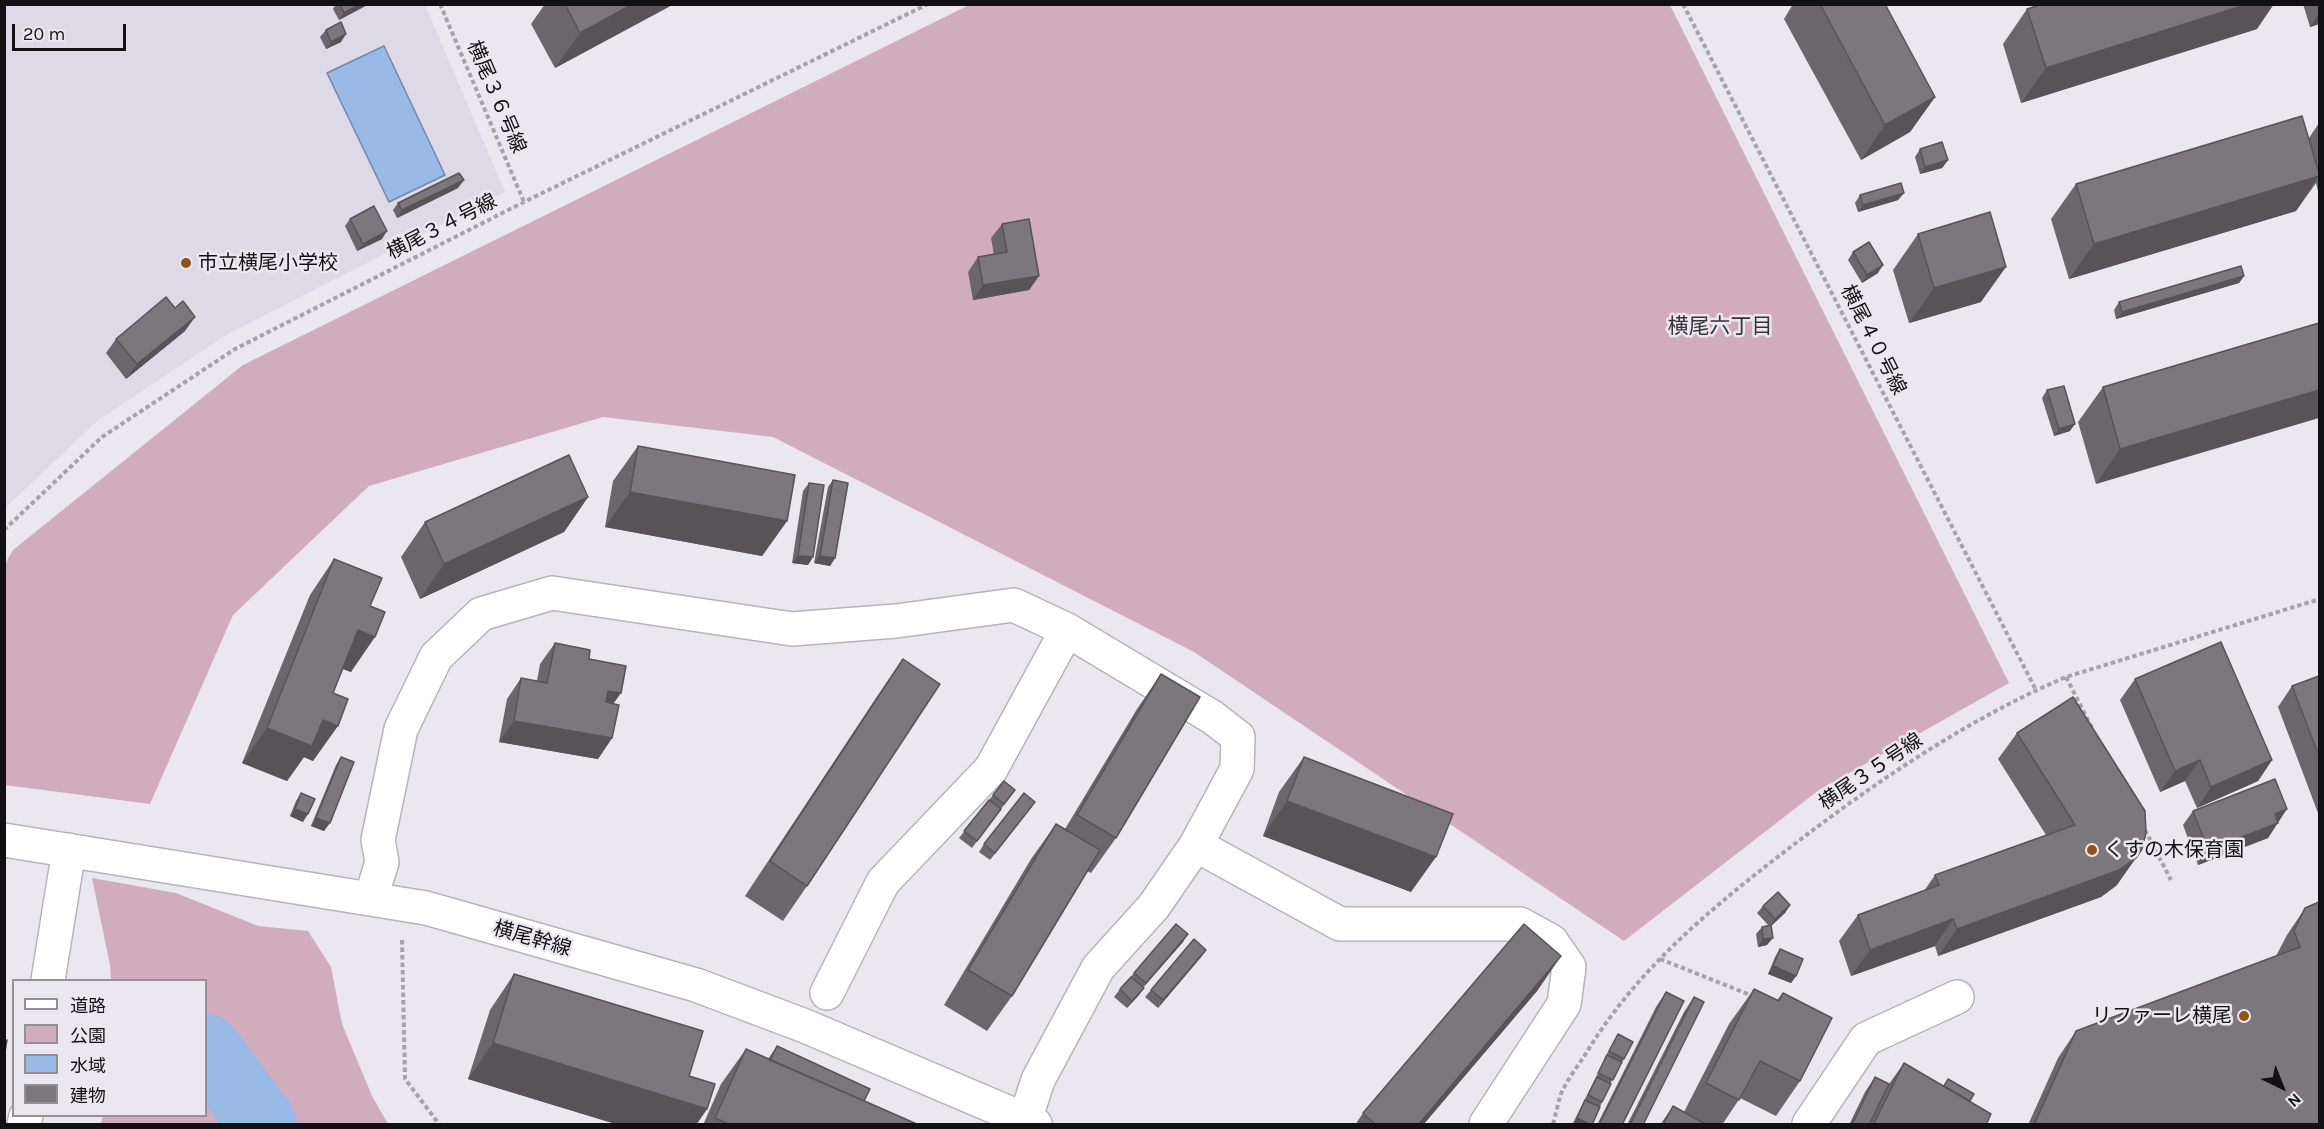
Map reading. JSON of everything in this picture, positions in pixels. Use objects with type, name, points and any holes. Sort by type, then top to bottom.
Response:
[{"type":"street","points":[[371,898],[382,862],[378,840],[401,729],[435,657],[481,614],[552,592],[792,629],[896,621],[1014,605],[1067,630],[1212,717],[1238,737],[1237,769],[1196,845],[1154,906],[1098,968],[1038,1080],[1030,1122]]},
{"type":"street","points":[[827,993],[883,882],[991,769],[1067,630]]},
{"type":"street","name":"横尾幹線","points":[[4,840],[426,908],[696,985],[805,1026],[1030,1122]]},
{"type":"street","points":[[1196,845],[1340,924],[1520,924],[1551,942],[1569,967],[1564,1004],[1486,1125]]},
{"type":"street","points":[[48,979],[69,850]]},
{"type":"street","points":[[1809,1125],[1866,1040],[1957,997]]},
{"type":"path","name":"横尾３６号線","points":[[440,4],[524,202]]},
{"type":"path","name":"横尾３４号線","points":[[4,530],[102,437],[235,349],[524,202],[928,4]]},
{"type":"path","name":"横尾４０号線","points":[[1683,4],[2036,690]]},
{"type":"path","name":"横尾３５号線","points":[[1553,1125],[1562,1093],[1604,1022],[1659,959],[1727,896],[1844,806],[1943,742],[2036,690],[2066,677],[2319,599]]},
{"type":"path","points":[[2066,677],[2094,730]]},
{"type":"path","points":[[2143,826],[2170,880]]},
{"type":"path","points":[[402,940],[405,1079],[439,1125]]},
{"type":"path","points":[[1659,959],[1757,997]]},
{"type":"shaded area","name":"市立横尾小学校","points":[[5,5],[425,5],[505,192],[228,334],[96,422],[5,508]]},
{"type":"green space","points":[[969,5],[1670,5],[2009,683],[1819,790],[1624,941],[1194,652],[773,437],[603,417],[369,486],[233,615],[150,804],[5,785],[4,566],[13,550],[243,365]]},
{"type":"green space","points":[[92,878],[176,893],[258,926],[308,931],[331,967],[342,1024],[372,1096],[388,1124],[101,1124],[103,1117],[207,1117],[207,979],[111,979]]},
{"type":"water","points":[[384,46],[445,175],[389,202],[327,73]]},
{"type":"building","points":[[340,4],[360,4],[344,13]]},
{"type":"building","points":[[565,4],[633,4],[580,33]]},
{"type":"building","points":[[1820,4],[1885,4],[1935,97],[1885,125]]},
{"type":"building","points":[[2043,4],[2248,4],[2046,68],[2027,9]]},
{"type":"building","points":[[341,22],[346,34],[331,42],[326,30]]},
{"type":"building","points":[[2302,116],[2319,176],[2094,244],[2076,184]]},
{"type":"building","points":[[1942,142],[1948,160],[1925,167],[1920,149]]},
{"type":"building","points":[[459,173],[464,180],[402,210],[398,203]]},
{"type":"building","points":[[1901,183],[1904,193],[1863,205],[1860,195]]},
{"type":"building","points":[[374,206],[387,231],[363,244],[350,219]]},
{"type":"building","points":[[1990,212],[2006,267],[1934,288],[1918,234]]},
{"type":"building","points":[[1029,219],[1039,276],[983,285],[978,257],[1007,252],[1002,224]]},
{"type":"building","points":[[1869,242],[1883,265],[1867,275],[1853,252]]},
{"type":"building","points":[[2241,266],[2244,276],[2122,312],[2119,302]]},
{"type":"building","points":[[166,297],[175,308],[183,301],[195,317],[137,364],[116,339]]},
{"type":"building","points":[[2319,323],[2319,390],[2120,449],[2103,387]]},
{"type":"building","points":[[2064,386],[2075,424],[2059,429],[2047,390]]},
{"type":"building","points":[[638,446],[795,475],[787,521],[630,492]]},
{"type":"building","points":[[569,455],[588,497],[444,564],[425,522]]},
{"type":"building","points":[[833,480],[848,483],[835,558],[820,556]]},
{"type":"building","points":[[809,483],[824,485],[813,557],[798,556]]},
{"type":"building","points":[[334,559],[382,578],[370,606],[385,612],[375,637],[358,630],[333,693],[348,699],[338,726],[323,720],[312,746],[267,728]]},
{"type":"building","points":[[2221,642],[2272,760],[2211,787],[2200,760],[2175,771],[2135,679]]},
{"type":"building","points":[[555,643],[590,650],[589,659],[626,666],[621,693],[608,691],[606,702],[619,705],[612,738],[514,721],[521,678],[547,683]]},
{"type":"building","points":[[903,659],[940,684],[807,886],[770,861]]},
{"type":"building","points":[[1161,674],[1200,697],[1116,838],[1077,815]]},
{"type":"building","points":[[2319,676],[2319,756],[2292,686]]},
{"type":"building","name":"くすの木保育園","points":[[2073,697],[2145,811],[2146,833],[2142,849],[2136,858],[2119,870],[1957,929],[1953,919],[1870,950],[1858,915],[1939,885],[1935,875],[2075,825],[2017,733]]},
{"type":"building","points":[[341,757],[354,762],[330,823],[316,818]]},
{"type":"building","points":[[1304,757],[1453,814],[1436,857],[1287,801]]},
{"type":"building","points":[[2275,779],[2287,809],[2275,814],[2278,823],[2208,850],[2193,811]]},
{"type":"building","points":[[1004,781],[1015,790],[1004,804],[993,795]]},
{"type":"building","points":[[301,793],[315,799],[308,814],[295,809]]},
{"type":"building","points":[[1024,793],[1035,802],[995,853],[984,844]]},
{"type":"building","points":[[989,800],[1001,809],[977,841],[964,831]]},
{"type":"building","points":[[1056,824],[1100,850],[1012,996],[968,970]]},
{"type":"building","points":[[1778,892],[1790,905],[1775,919],[1763,906]]},
{"type":"building","name":"リファーレ横尾","points":[[2319,902],[2319,1125],[2034,1125],[2076,1031],[2300,947],[2294,931],[2305,908]]},
{"type":"building","points":[[1176,924],[1188,934],[1146,983],[1134,973]]},
{"type":"building","points":[[1524,924],[1561,956],[1418,1125],[1376,1125],[1363,1113]]},
{"type":"building","points":[[1771,925],[1773,938],[1763,939],[1762,927]]},
{"type":"building","points":[[1194,939],[1206,950],[1163,1000],[1151,990]]},
{"type":"building","points":[[1780,949],[1803,959],[1796,976],[1773,966]]},
{"type":"building","points":[[514,974],[703,1031],[689,1076],[715,1084],[707,1109],[493,1043]]},
{"type":"building","points":[[1131,977],[1144,988],[1132,1001],[1120,989]]},
{"type":"building","points":[[1754,989],[1779,1001],[1783,993],[1832,1018],[1800,1081],[1760,1061],[1739,1100],[1706,1083]]},
{"type":"building","points":[[1666,992],[1684,1001],[1622,1125],[1599,1125]]},
{"type":"building","points":[[1694,997],[1704,1002],[1643,1125],[1630,1125]]},
{"type":"building","points":[[1618,1034],[1633,1042],[1624,1059],[1609,1051]]},
{"type":"building","points":[[4,1040],[7,1040],[4,1057]]},
{"type":"building","points":[[777,1046],[870,1089],[864,1101],[770,1060]]},
{"type":"building","points":[[746,1049],[919,1125],[731,1125],[715,1118]]},
{"type":"building","points":[[1607,1055],[1622,1062],[1613,1080],[1598,1073]]},
{"type":"building","points":[[1904,1063],[1991,1114],[1986,1125],[1873,1125]]},
{"type":"building","points":[[1597,1077],[1611,1084],[1602,1102],[1588,1095]]},
{"type":"building","points":[[1875,1077],[1889,1084],[1869,1125],[1852,1125]]},
{"type":"building","points":[[1948,1079],[1974,1094],[1970,1101],[1944,1086]]},
{"type":"building","points":[[1585,1100],[1600,1107],[1592,1125],[1577,1118]]},
{"type":"building","points":[[1673,1106],[1707,1125],[1663,1125]]},
{"type":"waterway","points":[[207,1049],[263,1124]]},
{"type":"place","name":"市立横尾小学校","points":[[186,263]]},
{"type":"place","name":"くすの木保育園","points":[[2092,850]]},
{"type":"place","name":"リファーレ横尾","points":[[2244,1016]]},
{"type":"district","name":"横尾六丁目","points":[[1720,327]]}]
